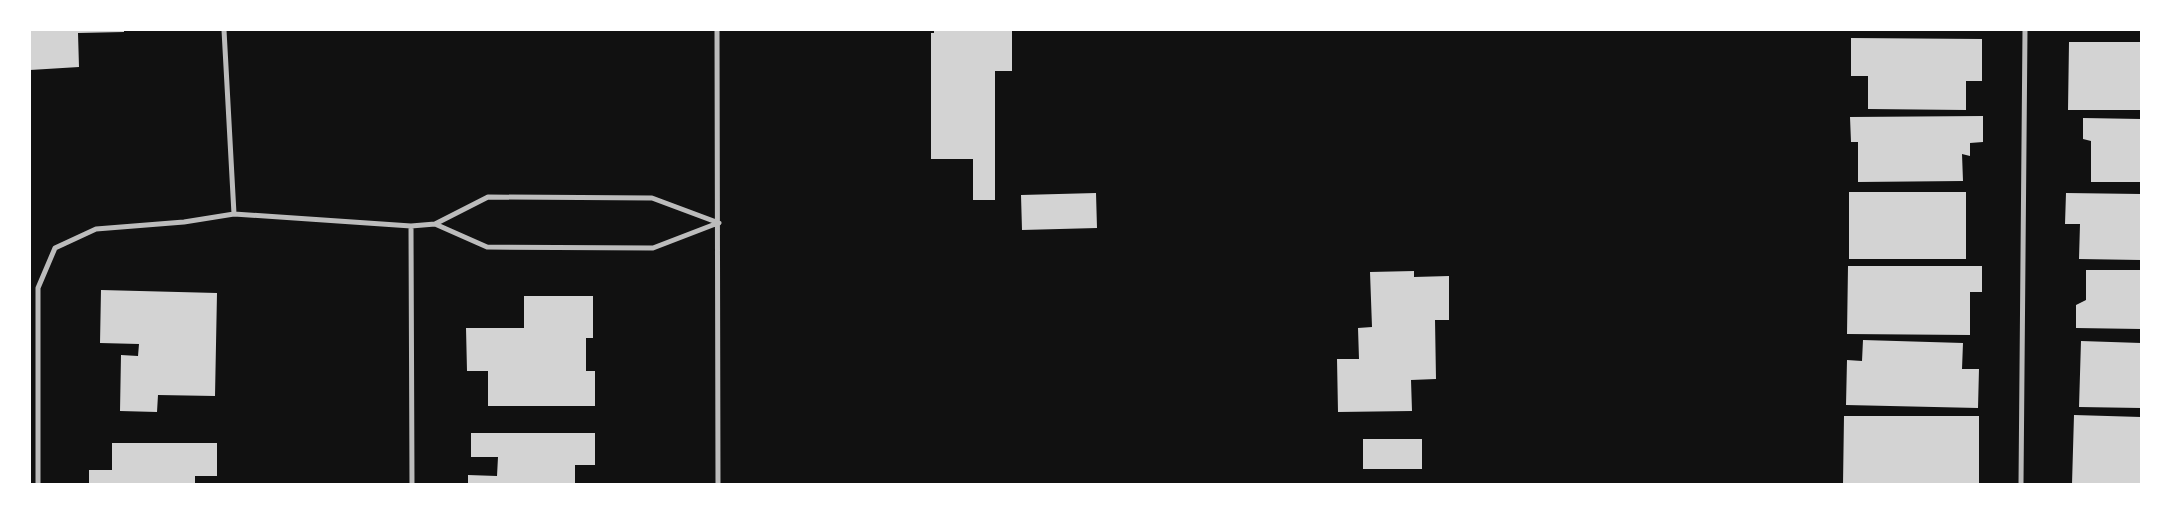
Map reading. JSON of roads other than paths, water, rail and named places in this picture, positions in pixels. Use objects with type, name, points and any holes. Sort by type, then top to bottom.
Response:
[{"type":"street","points":[[224,30],[234,214]]},
{"type":"street","points":[[718,30],[718,484]]},
{"type":"street","points":[[2021,484],[2025,30]]},
{"type":"street","points":[[38,484],[38,288],[55,248],[96,229],[184,222],[234,214],[410,226],[435,224],[488,197],[652,198],[719,223]]},
{"type":"street","points":[[435,224],[487,247],[653,248],[719,223]]},
{"type":"street","points":[[410,226],[412,484]]}]
